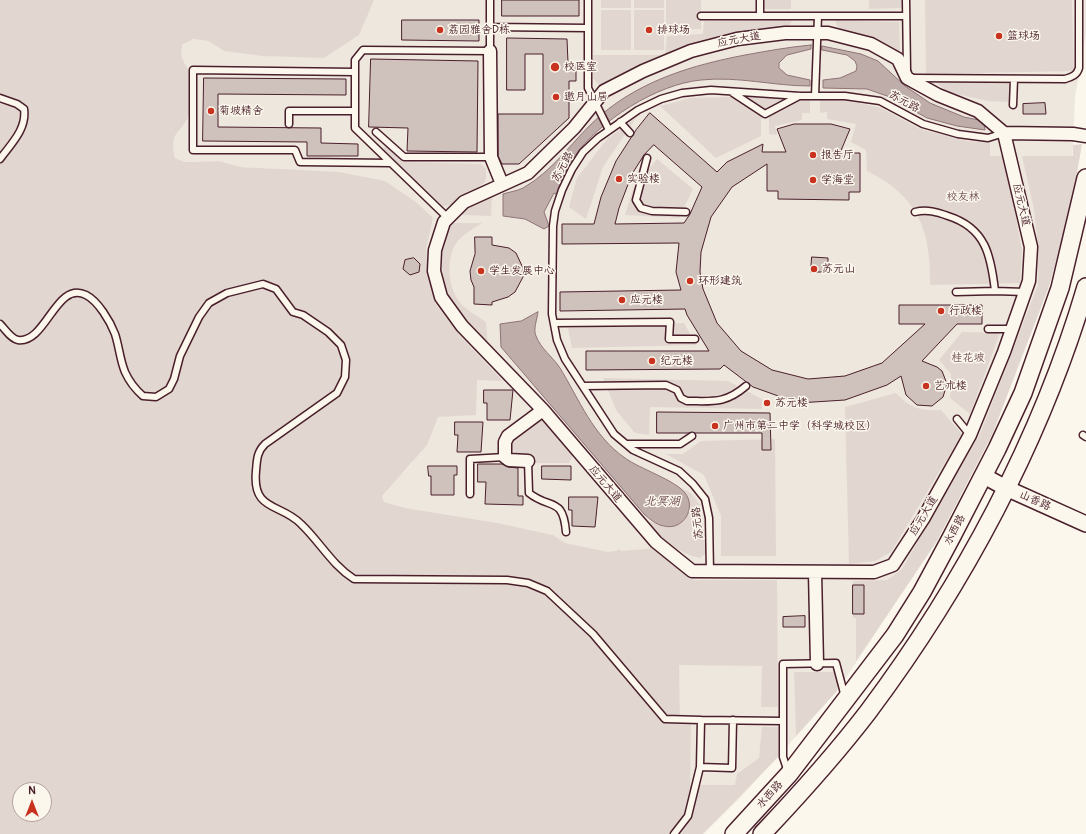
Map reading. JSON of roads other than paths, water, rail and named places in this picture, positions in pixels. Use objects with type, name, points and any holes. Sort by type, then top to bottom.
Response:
[{"type":"main road","name":"水西路","points":[[734,834],[789,774],[895,635],[922,592],[984,476],[1023,393],[1060,288],[1086,178]]},
{"type":"main road","name":"水西路","points":[[762,834],[826,764],[890,682],[955,581],[1006,488],[1050,390],[1071,335],[1086,287]]},
{"type":"street","name":"应元大道","points":[[907,78],[898,59],[871,44],[828,33],[785,33],[737,39],[691,51],[643,71],[604,91],[574,128],[528,172],[464,202],[444,222],[434,250],[434,271],[441,297],[462,326],[543,410],[656,542],[692,571],[710,573],[874,572],[893,565],[923,519],[970,435],[1012,329],[1029,281],[1031,247],[1004,133]]},
{"type":"street","points":[[490,51],[491,157],[502,184]]},
{"type":"street","points":[[907,78],[938,94],[978,111],[1004,133],[1073,134],[1086,136]]},
{"type":"street","points":[[528,461],[509,460],[505,457],[505,442],[508,436],[543,410]]},
{"type":"street","name":"山香路","points":[[984,476],[1006,488],[1086,524]]},
{"type":"street","points":[[815,572],[817,664]]},
{"type":"lane","points":[[448,218],[355,128],[355,60],[363,50],[490,51],[490,0]]},
{"type":"lane","points":[[588,0],[588,88],[609,130]]},
{"type":"lane","points":[[760,0],[760,16]]},
{"type":"lane","points":[[906,0],[907,78],[1014,79],[1065,79],[1077,73],[1080,68],[1079,0]]},
{"type":"lane","points":[[701,16],[906,16]]},
{"type":"lane","points":[[814,96],[818,16]]},
{"type":"lane","points":[[490,27],[588,28]]},
{"type":"lane","points":[[355,72],[193,70],[193,150],[295,150],[300,162],[391,163]]},
{"type":"lane","points":[[1013,105],[1014,79]]},
{"type":"lane","name":"苏元路","points":[[710,573],[709,518],[705,499],[693,484],[679,471],[633,450],[614,434],[565,359],[557,340],[552,314],[552,239],[555,211],[572,169],[583,152],[609,130],[638,110],[661,99],[682,93],[711,90],[800,96],[845,96],[880,101],[923,124],[958,134],[988,138],[1004,133]]},
{"type":"lane","points":[[732,92],[765,114],[800,96]]},
{"type":"lane","points":[[0,98],[17,104],[24,109],[25,117],[23,127],[0,159]]},
{"type":"lane","points":[[289,124],[289,112],[355,111]]},
{"type":"lane","points":[[620,122],[630,133]]},
{"type":"lane","points":[[376,132],[404,157],[491,157]]},
{"type":"lane","points":[[289,143],[289,150]]},
{"type":"lane","points":[[647,158],[636,200],[641,208],[686,212]]},
{"type":"lane","points":[[915,212],[924,210],[937,212],[955,218],[969,226],[980,237],[987,250],[992,263],[995,291]]},
{"type":"lane","points":[[0,324],[18,340],[27,338],[36,333],[62,300],[71,293],[79,292],[87,295],[97,304],[114,333],[125,371],[134,388],[143,396],[156,397],[168,389],[174,379],[180,356],[199,316],[209,303],[227,293],[263,284],[276,289],[293,312],[303,315],[328,332],[341,344],[346,360],[346,371],[345,377],[337,393],[265,444],[258,451],[255,479],[262,500],[273,508],[284,512],[301,523],[341,570],[354,579],[507,580],[528,583],[548,591],[593,634],[665,719],[783,721]]},
{"type":"lane","points":[[956,292],[1025,292]]},
{"type":"lane","points":[[554,323],[670,322],[669,339],[695,339]]},
{"type":"lane","points":[[988,328],[1012,329]]},
{"type":"lane","points":[[583,386],[666,385],[677,390],[681,398],[687,400],[724,400],[731,397],[746,386]]},
{"type":"lane","points":[[957,419],[970,435]]},
{"type":"lane","points":[[626,444],[680,444],[692,436]]},
{"type":"lane","points":[[470,494],[470,459],[505,457]]},
{"type":"lane","points":[[528,461],[529,493],[562,511],[565,517],[566,532]]},
{"type":"lane","points":[[789,774],[783,757],[783,664],[836,663],[846,700]]},
{"type":"lane","points":[[674,834],[688,816],[700,767],[701,720]]},
{"type":"lane","points":[[700,767],[732,768],[733,720]]},
{"type":"water","points":[[811,45],[811,49],[787,55],[779,63],[779,68],[787,75],[810,80],[810,86],[715,79],[684,83],[666,89],[630,106],[598,130],[585,144],[574,157],[564,176],[557,195],[554,193],[544,212],[549,226],[544,229],[525,219],[503,216],[503,194],[521,189],[534,181],[555,163],[601,115],[633,92],[651,83],[687,69],[762,52]]},
{"type":"water","points":[[822,46],[861,54],[878,61],[905,86],[930,103],[964,117],[984,121],[985,130],[957,126],[927,118],[887,96],[867,89],[823,88],[823,80],[840,78],[856,71],[857,66],[855,61],[847,55],[822,50]]},
{"type":"water","name":"北冥湖","points":[[538,312],[535,330],[538,341],[560,368],[595,428],[614,449],[625,458],[666,479],[685,493],[688,499],[689,511],[682,522],[671,527],[664,526],[651,520],[644,514],[501,347],[500,324],[521,321]]},
{"type":"place","name":"荔园雅舍D栋","points":[[440,30]]},
{"type":"place","name":"排球场","points":[[649,30]]},
{"type":"place","name":"篮球场","points":[[999,36]]},
{"type":"place","name":"校医室","points":[[555,67]]},
{"type":"place","name":"邀月山居","points":[[556,97]]},
{"type":"place","name":"菊坡精舍","points":[[211,111]]},
{"type":"place","name":"报告厅","points":[[813,155]]},
{"type":"place","name":"实验楼","points":[[619,179]]},
{"type":"place","name":"学海堂","points":[[813,180]]},
{"type":"place","name":"苏元山","points":[[814,269]]},
{"type":"place","name":"学生发展中心","points":[[481,271]]},
{"type":"place","name":"环形建筑","points":[[690,281]]},
{"type":"place","name":"应元楼","points":[[622,300]]},
{"type":"place","name":"行政楼","points":[[941,311]]},
{"type":"place","name":"纪元楼","points":[[652,361]]},
{"type":"place","name":"艺术楼","points":[[926,386]]},
{"type":"place","name":"苏元楼","points":[[767,403]]},
{"type":"place","name":"广州市第二中学（科学城校区）","points":[[715,426]]},
{"type":"park label","name":"校友林","points":[[963,197]]},
{"type":"park label","name":"桂花坡","points":[[968,358]]}]
